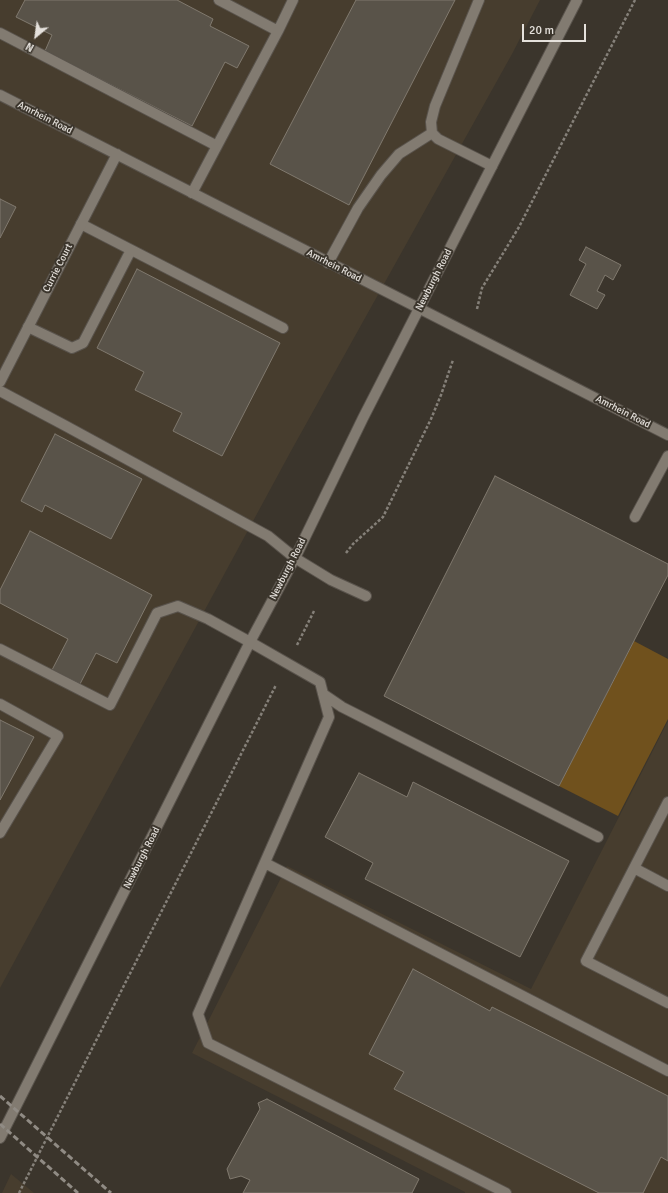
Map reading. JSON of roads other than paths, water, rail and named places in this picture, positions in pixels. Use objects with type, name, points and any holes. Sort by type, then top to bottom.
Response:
[{"type":"main road","points":[[219,0],[278,31]]},
{"type":"main road","points":[[192,193],[293,0]]},
{"type":"main road","points":[[479,0],[435,106],[431,122],[432,133],[445,143],[492,166]]},
{"type":"main road","name":"Newburgh Road","points":[[0,1138],[250,642],[295,558],[362,418],[577,0]]},
{"type":"main road","points":[[0,34],[217,146]]},
{"type":"main road","name":"Amrhein Road","points":[[0,95],[668,435]]},
{"type":"main road","points":[[328,263],[358,208],[381,175],[399,154],[432,133]]},
{"type":"main road","name":"Currie Court","points":[[0,382],[117,154]]},
{"type":"main road","points":[[81,224],[283,328]]},
{"type":"main road","points":[[28,327],[72,348],[83,342],[131,250]]},
{"type":"main road","points":[[0,391],[268,536],[295,558],[331,580],[366,596]]},
{"type":"main road","points":[[635,517],[668,456]]},
{"type":"main road","points":[[0,649],[110,705],[157,613],[178,606],[208,619],[320,682],[329,717],[198,1014],[208,1043],[506,1193]]},
{"type":"main road","points":[[323,694],[349,711],[598,837]]},
{"type":"main road","points":[[0,704],[58,736],[0,833]]},
{"type":"main road","points":[[668,802],[586,961],[668,1003]]},
{"type":"main road","points":[[265,863],[668,1071]]},
{"type":"main road","points":[[634,868],[668,886]]},
{"type":"railway","points":[[0,1096],[111,1193]]},
{"type":"railway","points":[[0,1124],[78,1193]]}]
